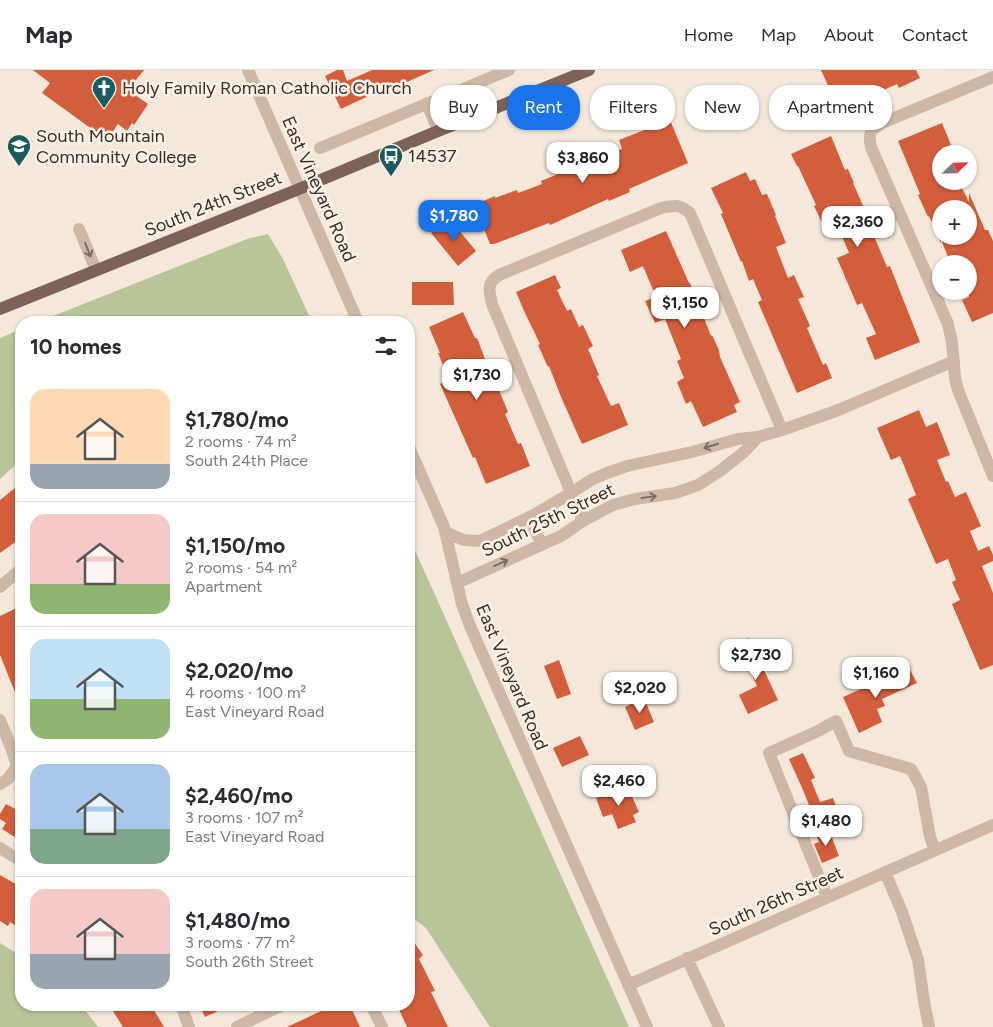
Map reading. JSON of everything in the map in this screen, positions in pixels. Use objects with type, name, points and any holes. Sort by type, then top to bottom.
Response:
[{"type":"main road","name":"South 24th Street","points":[[0,309],[590,70]]},
{"type":"street","name":"East Vineyard Road","points":[[248,70],[355,316]]},
{"type":"street","points":[[320,148],[509,70]]},
{"type":"street","points":[[993,78],[882,123],[873,128],[869,137],[871,147],[948,324],[958,390],[993,476]]},
{"type":"street","points":[[427,104],[438,131]]},
{"type":"street","points":[[583,521],[492,304],[489,287],[499,275],[661,208],[675,205],[684,208],[690,213],[782,430]]},
{"type":"street","points":[[79,230],[96,270]]},
{"type":"street","name":"South 25th Street","points":[[446,532],[464,540],[480,541],[529,517],[591,480],[607,473],[627,466],[692,452],[738,438],[758,437],[782,430],[836,411],[954,361]]},
{"type":"street","name":"South 25th Street","points":[[457,583],[561,536],[583,521],[613,505],[635,499],[676,493],[698,485],[744,452],[758,437]]},
{"type":"street","name":"East Vineyard Road","points":[[415,461],[446,532],[462,604],[470,626],[647,1027]]},
{"type":"street","points":[[529,517],[542,545]]},
{"type":"street","points":[[0,587],[15,574]]},
{"type":"street","points":[[0,720],[15,760]]},
{"type":"street","points":[[827,897],[769,753],[836,721],[849,751],[911,770],[921,786],[930,837],[935,850]]},
{"type":"street","points":[[0,784],[8,779],[15,769]]},
{"type":"street","name":"South 26th Street","points":[[628,984],[993,825]]},
{"type":"street","points":[[0,848],[15,857]]},
{"type":"street","points":[[885,872],[902,912],[918,960],[929,1027]]},
{"type":"street","points":[[688,958],[719,1027]]},
{"type":"street","points":[[183,1011],[189,1027]]},
{"type":"street","points":[[237,1027],[270,1011]]},
{"type":"street","points":[[374,1011],[382,1027]]},
{"type":"green space","points":[[268,234],[283,259],[309,316],[53,316],[247,239]]},
{"type":"green space","points":[[15,332],[15,465],[0,479],[0,338]]},
{"type":"green space","points":[[415,550],[629,1027],[490,1027],[426,928],[415,920]]},
{"type":"green space","points":[[0,943],[15,952],[15,1011],[86,1011],[98,1027],[0,1027]]},
{"type":"building","name":"Holy Family Roman Catholic Church","points":[[33,70],[144,70],[132,85],[138,90],[135,95],[148,104],[134,125],[132,123],[127,131],[118,124],[107,140],[42,93],[50,83]]},
{"type":"building","points":[[337,70],[343,70],[347,81],[372,70],[434,70],[380,94],[379,91],[341,109],[325,76]]},
{"type":"building","points":[[821,70],[916,70],[920,78],[899,88],[897,84],[892,86],[828,85]]},
{"type":"building","points":[[942,123],[951,145],[932,145],[932,190],[963,190],[968,200],[932,200],[932,223],[918,195],[920,194],[898,141]]},
{"type":"building","points":[[644,130],[674,130],[688,163],[629,189],[630,192],[609,201],[608,199],[550,225],[549,223],[490,244],[474,205],[495,196],[495,198],[517,190],[518,193],[542,184],[541,181],[563,172],[560,165],[581,155],[585,164],[622,149],[619,140]]},
{"type":"building","points":[[831,136],[845,170],[848,169],[854,183],[887,267],[890,266],[920,342],[875,360],[866,338],[876,334],[862,303],[857,305],[837,258],[849,253],[836,222],[824,227],[814,206],[816,205],[791,154]]},
{"type":"building","points":[[746,172],[750,181],[755,179],[762,195],[767,194],[776,215],[786,243],[776,247],[788,278],[794,275],[804,297],[798,299],[810,326],[807,328],[823,365],[826,363],[832,378],[797,393],[758,302],[762,300],[753,279],[749,281],[721,214],[723,213],[711,188]]},
{"type":"building","points":[[977,212],[985,230],[988,230],[993,241],[993,313],[972,322],[962,300],[977,300],[977,255],[947,255],[943,245],[977,245]]},
{"type":"building","points":[[449,218],[476,251],[458,266],[431,233]]},
{"type":"building","points":[[666,231],[740,402],[734,405],[737,412],[703,427],[691,401],[686,404],[677,382],[684,378],[677,361],[681,359],[665,319],[655,323],[645,301],[656,297],[643,266],[630,272],[621,250]]},
{"type":"building","points":[[555,275],[561,288],[557,290],[567,311],[571,309],[579,327],[583,325],[593,346],[588,349],[599,375],[597,376],[611,406],[619,403],[628,425],[582,444],[516,292]]},
{"type":"building","points":[[412,282],[453,282],[454,305],[412,305]]},
{"type":"building","points":[[463,312],[475,338],[477,338],[485,359],[483,360],[508,412],[505,414],[518,444],[521,443],[530,466],[486,484],[440,384],[449,380],[429,327]]},
{"type":"building","points":[[919,410],[926,427],[937,422],[950,455],[937,460],[946,482],[948,481],[955,497],[966,492],[981,526],[970,531],[978,551],[989,546],[993,555],[993,561],[982,566],[993,593],[993,665],[980,670],[952,604],[960,600],[952,582],[956,580],[948,559],[936,564],[908,499],[916,495],[900,456],[891,460],[877,428]]},
{"type":"building","points":[[15,488],[15,542],[0,553],[0,500]]},
{"type":"building","points":[[15,609],[15,692],[0,655],[0,616]]},
{"type":"building","points":[[749,638],[778,700],[748,714],[739,695],[757,686],[738,643]]},
{"type":"building","points":[[559,660],[571,694],[557,699],[544,666]]},
{"type":"building","points":[[909,668],[917,683],[882,699],[885,706],[877,709],[882,722],[859,733],[843,697]]},
{"type":"building","points":[[644,698],[654,722],[635,730],[625,707]]},
{"type":"building","points":[[580,736],[589,755],[562,767],[553,748]]},
{"type":"building","points":[[803,753],[815,778],[811,780],[820,802],[833,798],[839,814],[816,823],[789,759]]},
{"type":"building","points":[[622,788],[624,795],[630,792],[639,812],[633,815],[636,822],[618,829],[612,814],[603,817],[596,798]]},
{"type":"building","points":[[6,804],[15,809],[15,837],[2,829],[6,823],[0,819],[0,814]]},
{"type":"building","points":[[829,830],[839,856],[822,863],[814,844],[819,842],[816,835]]},
{"type":"building","points":[[0,875],[15,884],[15,925],[10,922],[8,926],[0,921]]},
{"type":"building","points":[[415,944],[423,955],[419,959],[435,991],[431,992],[448,1027],[407,1027],[400,1011],[415,1011]]},
{"type":"building","points":[[113,1011],[155,1011],[164,1027],[123,1027]]},
{"type":"building","points":[[202,1011],[218,1011],[205,1017]]},
{"type":"building","points":[[321,1011],[353,1011],[360,1027],[287,1027]]},
{"type":"place","name":"Holy Family Roman Catholic Church","points":[[104,109]]},
{"type":"place","name":"South Mountain Community College","points":[[19,167]]},
{"type":"place","name":"14537","points":[[391,177]]}]
